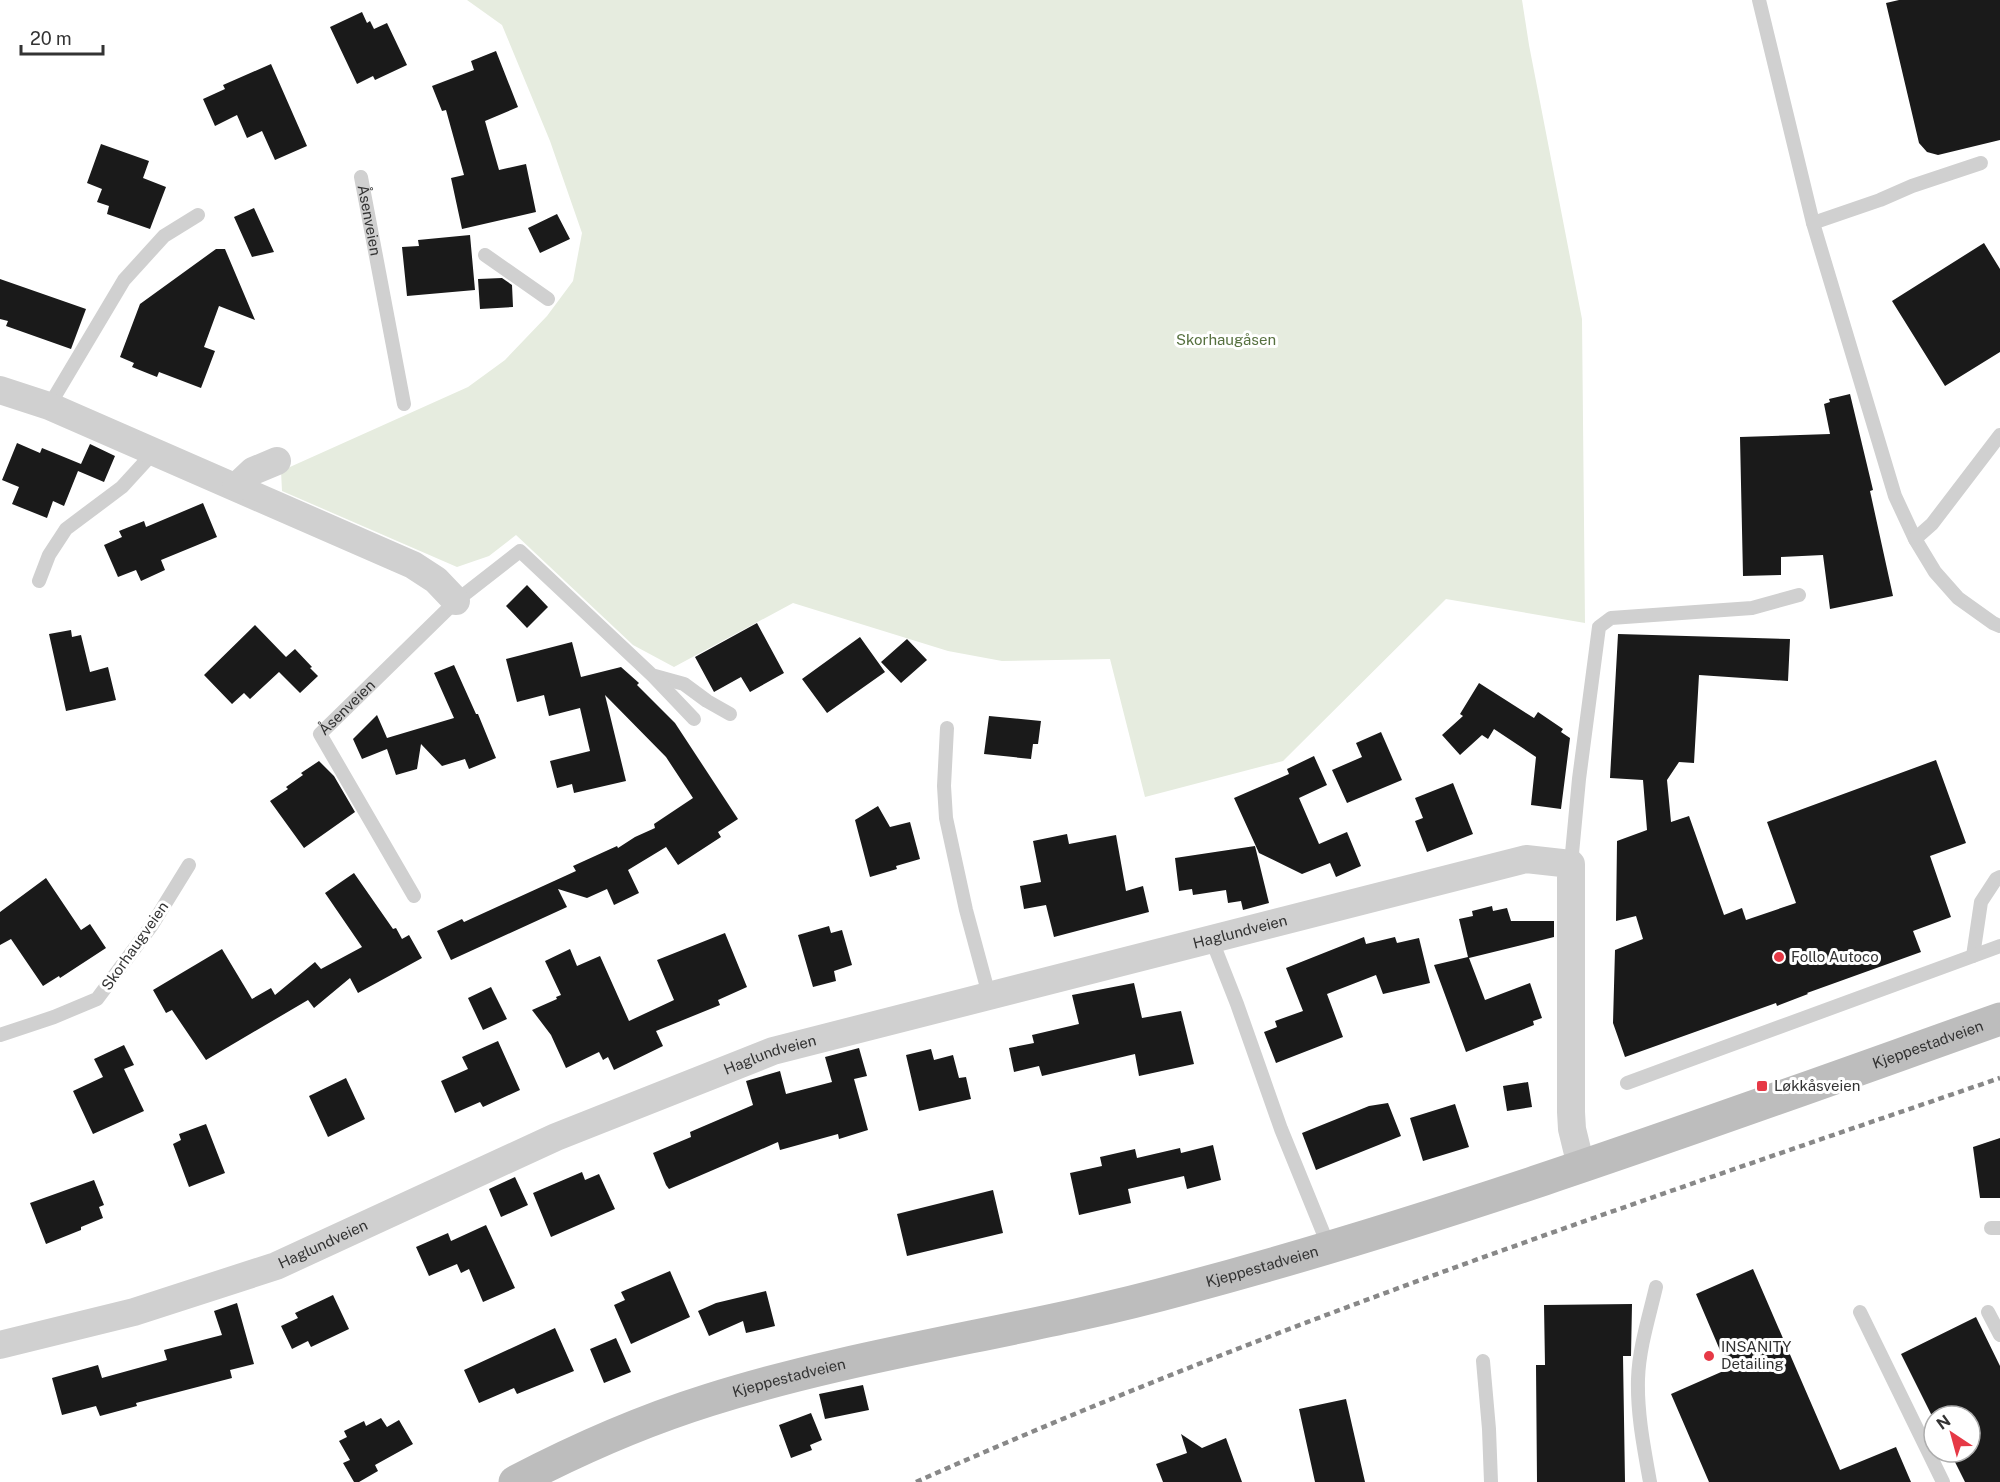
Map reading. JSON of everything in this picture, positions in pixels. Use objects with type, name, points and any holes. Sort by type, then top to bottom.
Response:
[{"type":"main road","name":"Kjeppestadveien","points":[[515,1482],[633,1427],[712,1399],[801,1374],[1170,1293],[1329,1247],[1581,1166],[2000,1018]]},
{"type":"street","points":[[0,390],[49,406],[413,565],[436,580],[456,601]]},
{"type":"street","points":[[236,487],[253,471],[277,461]]},
{"type":"street","name":"Haglundveien","points":[[0,1345],[134,1312],[276,1266],[556,1137],[773,1052],[1526,859],[1571,864]]},
{"type":"street","points":[[1571,864],[1571,1112],[1572,1129],[1581,1166]]},
{"type":"lane","points":[[1759,0],[1813,223],[1895,496],[1915,539],[1935,572],[1958,598],[2000,626]]},
{"type":"lane","points":[[1813,223],[1981,163]]},
{"type":"lane","name":"Åsenveien","points":[[361,177],[404,404]]},
{"type":"lane","points":[[49,406],[124,280],[164,236],[198,215]]},
{"type":"lane","points":[[485,255],[548,299]]},
{"type":"lane","points":[[1915,539],[1932,524],[2000,435]]},
{"type":"lane","points":[[39,581],[49,555],[66,529],[122,487],[154,453]]},
{"type":"lane","name":"Åsenveien","points":[[414,896],[320,734],[456,601],[520,551],[653,676],[694,719]]},
{"type":"lane","points":[[1571,864],[1579,779],[1599,627],[1611,618],[1752,608],[1799,595]]},
{"type":"lane","points":[[653,676],[684,684],[730,714]]},
{"type":"lane","points":[[947,728],[944,786],[946,818],[966,910],[989,995]]},
{"type":"lane","name":"Skorhaugveien","points":[[0,1035],[54,1017],[97,999],[152,925],[189,866]]},
{"type":"lane","points":[[1973,956],[1981,902],[1996,879],[2000,877]]},
{"type":"lane","points":[[1211,938],[1281,1129],[1329,1247]]},
{"type":"lane","points":[[1627,1083],[2000,946]]},
{"type":"lane","points":[[1650,1482],[1639,1408],[1638,1377],[1643,1341],[1656,1287]]},
{"type":"lane","points":[[1860,1312],[1943,1482]]},
{"type":"lane","points":[[1988,1312],[2000,1335]]},
{"type":"lane","points":[[1483,1361],[1491,1482]]},
{"type":"green space","name":"Skorhaugåsen","points":[[467,0],[1522,0],[1582,319],[1585,623],[1446,599],[1283,761],[1145,797],[1110,659],[1002,661],[948,651],[793,603],[674,667],[633,645],[516,535],[489,556],[457,567],[282,491],[281,471],[468,387],[505,360],[547,316],[573,281],[582,233],[550,141],[502,25]]},
{"type":"building","points":[[1899,0],[2000,0],[2000,140],[1938,155],[1927,152],[1919,143],[1886,3]]},
{"type":"building","points":[[362,12],[367,23],[370,21],[374,29],[387,23],[407,65],[375,80],[373,76],[357,84],[330,27]]},
{"type":"building","points":[[496,51],[518,107],[485,121],[499,170],[526,164],[536,212],[462,229],[451,178],[464,175],[446,110],[442,111],[432,86],[474,70],[471,61]]},
{"type":"building","points":[[271,64],[307,146],[275,160],[262,131],[247,138],[237,115],[215,126],[203,99],[225,89],[223,85]]},
{"type":"building","points":[[101,144],[149,161],[143,178],[166,187],[150,229],[107,214],[109,206],[97,202],[102,189],[87,183]]},
{"type":"building","points":[[254,208],[274,252],[252,257],[234,217]]},
{"type":"building","points":[[557,214],[570,239],[540,253],[528,228]]},
{"type":"building","points":[[470,235],[475,290],[407,296],[402,247],[419,246],[418,240]]},
{"type":"building","points":[[1984,243],[2000,269],[2000,352],[1945,386],[1892,301]]},
{"type":"building","points":[[216,249],[225,249],[255,320],[219,306],[204,347],[215,351],[201,388],[159,372],[157,377],[132,367],[134,363],[120,357],[140,304]]},
{"type":"building","points":[[502,278],[512,285],[513,307],[480,309],[478,279]]},
{"type":"building","points":[[0,279],[86,309],[71,349],[6,326],[8,321],[0,319]]},
{"type":"building","points":[[1850,394],[1873,490],[1870,491],[1893,596],[1830,609],[1823,555],[1781,557],[1781,575],[1743,576],[1740,437],[1830,434],[1824,404],[1830,402],[1829,399]]},
{"type":"building","points":[[17,443],[40,453],[42,448],[81,464],[90,444],[115,456],[104,482],[78,471],[64,506],[53,501],[47,518],[12,504],[19,487],[2,480]]},
{"type":"building","points":[[203,503],[217,537],[161,560],[165,570],[141,581],[136,570],[118,577],[104,545],[122,537],[119,531],[144,521],[146,527]]},
{"type":"building","points":[[527,585],[548,607],[527,628],[506,606]]},
{"type":"building","points":[[757,623],[784,673],[750,692],[741,677],[714,692],[695,657]]},
{"type":"building","points":[[255,625],[286,657],[295,649],[318,676],[300,693],[279,672],[250,699],[244,693],[232,704],[204,675]]},
{"type":"building","points":[[71,630],[72,637],[81,635],[90,672],[108,667],[116,700],[66,711],[49,634]]},
{"type":"building","points":[[1618,634],[1790,639],[1788,681],[1699,675],[1694,763],[1679,762],[1667,780],[1671,822],[1689,816],[1724,915],[1742,908],[1746,920],[1796,903],[1767,822],[1936,760],[1966,843],[1930,856],[1951,917],[1913,931],[1921,952],[1777,1006],[1776,1003],[1625,1057],[1613,1023],[1615,950],[1643,939],[1636,916],[1616,921],[1617,841],[1647,830],[1643,780],[1610,778]]},
{"type":"building","points":[[860,637],[885,672],[827,713],[802,679]]},
{"type":"building","points":[[907,639],[927,660],[901,683],[881,662]]},
{"type":"building","points":[[572,642],[581,677],[621,667],[639,683],[637,685],[675,723],[738,819],[718,832],[721,837],[678,865],[666,847],[628,870],[639,893],[614,905],[607,889],[587,898],[558,889],[567,907],[451,960],[437,931],[462,919],[464,922],[576,871],[573,866],[617,846],[618,848],[655,828],[654,824],[693,798],[666,757],[605,695],[626,781],[574,793],[572,784],[557,788],[550,761],[590,751],[580,708],[549,716],[544,695],[517,702],[506,659]]},
{"type":"building","points":[[454,665],[496,758],[469,769],[465,759],[442,766],[421,744],[417,769],[396,775],[387,749],[362,759],[353,739],[377,715],[387,738],[454,718],[434,673]]},
{"type":"building","points":[[1479,683],[1534,718],[1538,712],[1563,729],[1561,732],[1570,738],[1561,809],[1531,805],[1536,757],[1494,729],[1488,739],[1482,735],[1460,755],[1442,735],[1463,716],[1460,714]]},
{"type":"building","points":[[989,716],[1041,721],[1038,744],[1033,744],[1031,759],[984,754]]},
{"type":"building","points":[[1381,732],[1402,780],[1347,803],[1332,770],[1362,757],[1356,743]]},
{"type":"building","points":[[1314,756],[1327,785],[1299,798],[1319,844],[1347,832],[1361,866],[1336,877],[1330,863],[1302,874],[1259,853],[1234,798],[1289,774],[1287,769]]},
{"type":"building","points":[[319,761],[334,776],[355,812],[304,848],[270,801],[288,789],[286,787],[303,775],[301,773]]},
{"type":"building","points":[[1453,783],[1473,834],[1427,852],[1415,821],[1423,818],[1415,798]]},
{"type":"building","points":[[878,806],[890,827],[910,822],[920,859],[870,877],[855,820]]},
{"type":"building","points":[[1067,834],[1069,844],[1116,835],[1126,891],[1143,886],[1149,912],[1054,937],[1046,905],[1024,909],[1020,886],[1041,882],[1033,841]]},
{"type":"building","points":[[1255,846],[1269,903],[1243,910],[1241,901],[1228,903],[1226,890],[1193,895],[1192,889],[1179,891],[1175,858]]},
{"type":"building","points":[[354,873],[393,929],[396,928],[402,939],[409,935],[422,958],[358,993],[350,978],[314,1008],[308,1000],[206,1060],[172,1010],[166,1013],[153,990],[222,949],[252,999],[271,988],[275,995],[315,962],[321,969],[362,947],[325,893]]},
{"type":"building","points":[[46,878],[81,930],[90,924],[106,948],[60,978],[59,976],[43,986],[11,939],[0,945],[0,912]]},
{"type":"building","points":[[1492,906],[1493,911],[1507,908],[1511,921],[1554,921],[1554,937],[1469,958],[1485,1000],[1530,983],[1542,1018],[1533,1021],[1534,1025],[1466,1052],[1434,965],[1468,957],[1459,919],[1473,916],[1472,911]]},
{"type":"building","points":[[829,926],[831,933],[842,930],[852,965],[834,971],[836,981],[813,987],[798,935]]},
{"type":"building","points":[[725,933],[747,987],[718,1000],[720,1005],[656,1031],[663,1046],[614,1070],[608,1057],[603,1060],[599,1052],[566,1068],[551,1035],[532,1010],[561,995],[545,961],[570,949],[577,966],[600,956],[629,1021],[674,1000],[657,960]]},
{"type":"building","points":[[1364,937],[1366,944],[1395,937],[1397,943],[1419,938],[1430,983],[1383,994],[1376,975],[1327,994],[1343,1037],[1276,1063],[1264,1032],[1277,1027],[1275,1021],[1303,1011],[1286,968]]},
{"type":"building","points":[[1134,983],[1142,1018],[1181,1011],[1194,1064],[1139,1076],[1135,1054],[1042,1076],[1039,1066],[1014,1072],[1009,1048],[1034,1043],[1032,1035],[1079,1024],[1072,995]]},
{"type":"building","points":[[491,987],[507,1019],[483,1030],[468,998]]},
{"type":"building","points":[[498,1041],[520,1090],[483,1107],[480,1102],[455,1113],[441,1081],[468,1069],[462,1057]]},
{"type":"building","points":[[124,1045],[134,1065],[124,1069],[144,1111],[93,1134],[73,1091],[103,1077],[94,1059]]},
{"type":"building","points":[[859,1048],[867,1076],[854,1079],[868,1130],[839,1139],[838,1134],[780,1150],[778,1142],[669,1189],[666,1185],[653,1153],[691,1137],[690,1132],[753,1105],[746,1081],[780,1071],[786,1094],[832,1082],[825,1057]]},
{"type":"building","points":[[931,1049],[934,1060],[953,1055],[959,1078],[966,1077],[971,1099],[919,1111],[906,1055]]},
{"type":"building","points":[[346,1078],[365,1119],[328,1137],[309,1096]]},
{"type":"building","points":[[1528,1082],[1532,1107],[1507,1111],[1503,1086]]},
{"type":"building","points":[[1388,1103],[1401,1136],[1316,1170],[1302,1133],[1369,1106]]},
{"type":"building","points":[[1455,1104],[1469,1147],[1423,1161],[1410,1118]]},
{"type":"building","points":[[206,1124],[225,1173],[189,1187],[173,1144],[181,1140],[179,1134]]},
{"type":"building","points":[[2000,1138],[2000,1198],[1980,1198],[1973,1147]]},
{"type":"building","points":[[1213,1145],[1221,1180],[1187,1189],[1184,1176],[1128,1189],[1131,1203],[1079,1215],[1070,1173],[1102,1166],[1100,1157],[1135,1149],[1137,1158],[1180,1148],[1181,1153]]},
{"type":"building","points":[[582,1172],[585,1180],[599,1174],[615,1209],[551,1237],[533,1193]]},
{"type":"building","points":[[515,1177],[528,1205],[501,1217],[489,1189]]},
{"type":"building","points":[[94,1180],[104,1205],[99,1207],[103,1218],[46,1244],[30,1203]]},
{"type":"building","points":[[993,1190],[1003,1233],[907,1256],[897,1214]]},
{"type":"building","points":[[486,1225],[515,1288],[483,1302],[469,1269],[461,1273],[457,1264],[429,1276],[416,1247],[448,1233],[451,1241]]},
{"type":"building","points":[[1753,1269],[1840,1470],[1896,1447],[1911,1482],[1709,1482],[1671,1394],[1728,1369],[1696,1294]]},
{"type":"building","points":[[670,1271],[690,1317],[631,1344],[614,1305],[625,1300],[621,1292]]},
{"type":"building","points":[[766,1291],[775,1326],[746,1333],[743,1321],[709,1336],[698,1311],[716,1303]]},
{"type":"building","points":[[333,1295],[349,1329],[311,1347],[308,1341],[292,1349],[281,1326],[298,1318],[295,1313]]},
{"type":"building","points":[[237,1303],[254,1364],[230,1370],[232,1378],[136,1403],[137,1406],[100,1416],[96,1406],[62,1415],[52,1378],[98,1365],[102,1378],[167,1360],[164,1350],[222,1335],[214,1311]]},
{"type":"building","points":[[1632,1304],[1631,1356],[1623,1356],[1625,1482],[1537,1482],[1536,1365],[1545,1365],[1544,1305]]},
{"type":"building","points":[[1976,1317],[2000,1366],[2000,1482],[1965,1482],[1956,1464],[1982,1464],[1982,1404],[1926,1404],[1901,1354]]},
{"type":"building","points":[[555,1328],[574,1371],[517,1394],[514,1388],[479,1403],[464,1370]]},
{"type":"building","points":[[616,1338],[631,1372],[604,1383],[590,1349]]},
{"type":"building","points":[[863,1385],[869,1410],[825,1419],[819,1394]]},
{"type":"building","points":[[1346,1399],[1365,1482],[1315,1482],[1299,1409]]},
{"type":"building","points":[[811,1413],[822,1440],[810,1445],[812,1450],[791,1458],[779,1425]]},
{"type":"building","points":[[381,1418],[387,1427],[399,1420],[413,1444],[375,1465],[378,1471],[359,1482],[354,1482],[343,1463],[350,1460],[339,1441],[347,1437],[344,1431],[364,1421],[366,1426]]},
{"type":"building","points":[[1181,1434],[1202,1448],[1226,1438],[1242,1482],[1163,1482],[1156,1464],[1187,1453]]},
{"type":"railway","points":[[916,1482],[1183,1370],[1318,1318],[1590,1219],[2000,1078]]},
{"type":"place","name":"Follo Autoco","points":[[1779,957]]},
{"type":"place","name":"Løkkåsveien","points":[[1762,1086]]},
{"type":"place","name":"INSANITY Detailing","points":[[1709,1356]]}]
